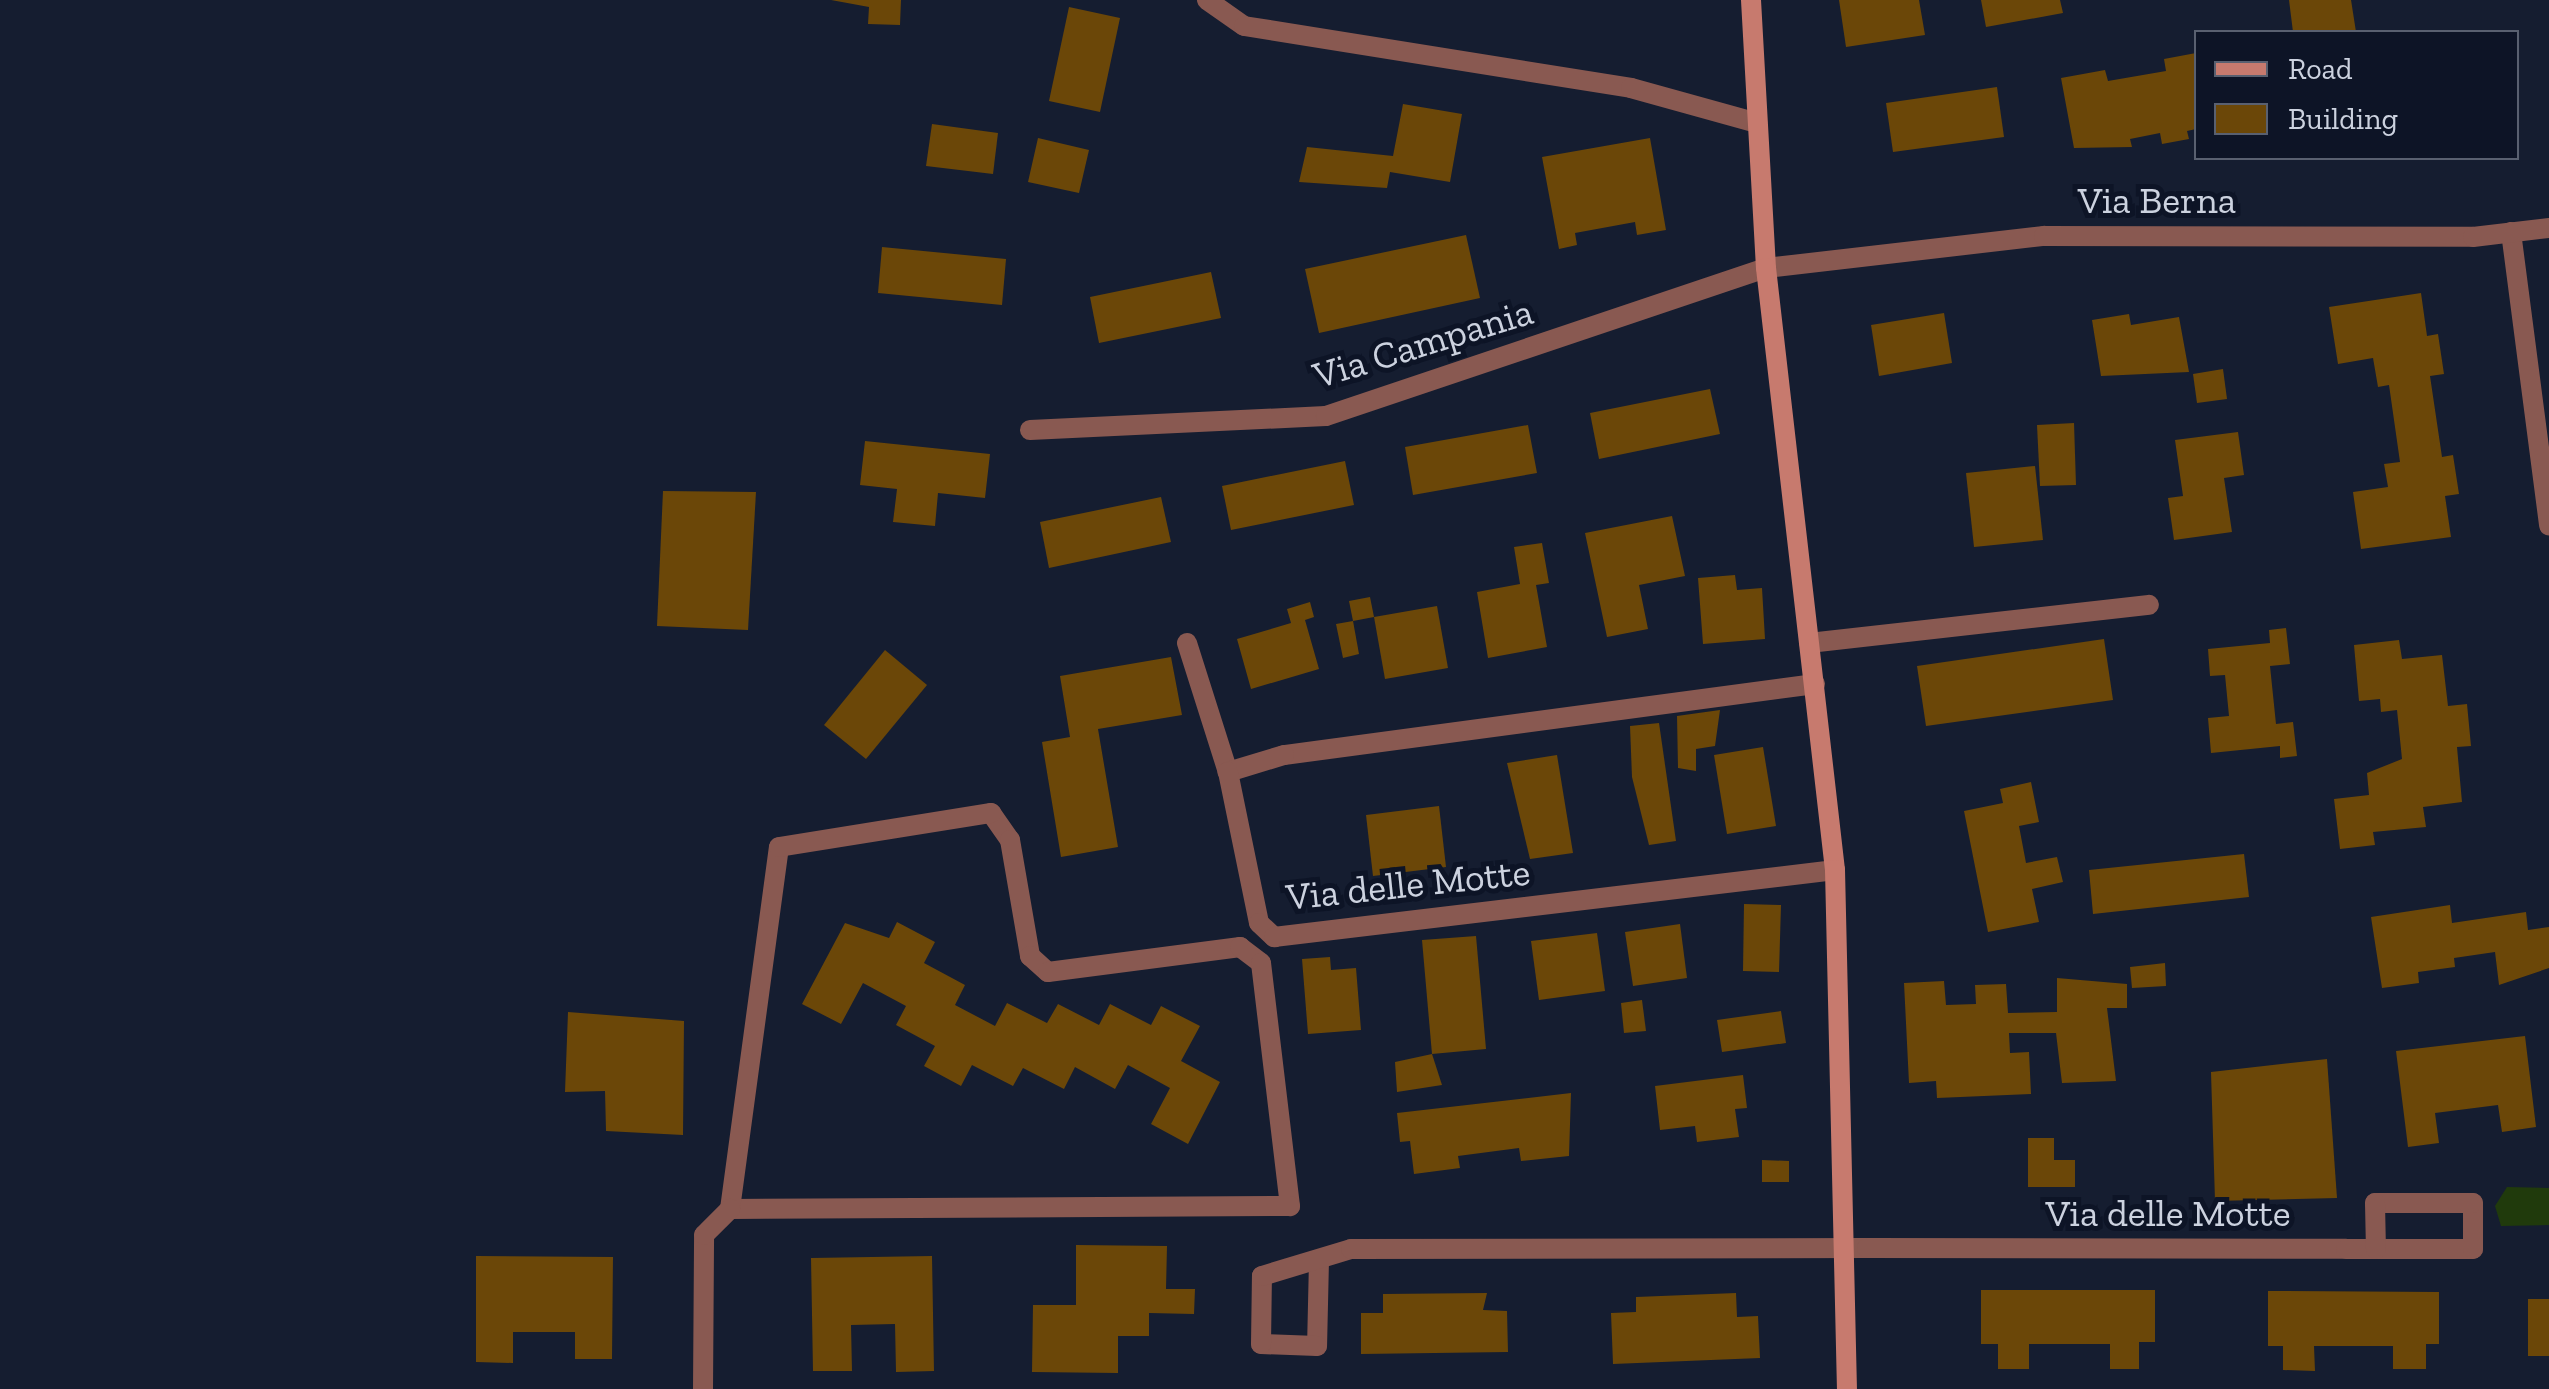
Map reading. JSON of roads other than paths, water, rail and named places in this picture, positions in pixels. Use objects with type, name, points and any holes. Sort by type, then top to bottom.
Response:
[{"type":"street","points":[[1207,0],[1244,26],[1631,88],[1757,123]]},
{"type":"street","points":[[1751,0],[1766,268],[1835,870],[1840,1249],[1847,1389]]},
{"type":"street","name":"Via Berna","points":[[1766,268],[2044,236],[2511,232],[2549,228]]},
{"type":"street","points":[[2511,232],[2549,526]]},
{"type":"street","name":"Via Campania","points":[[1030,430],[1326,416],[1766,268]]},
{"type":"street","points":[[1810,642],[2149,605]]},
{"type":"street","name":"Via delle Motte","points":[[1187,643],[1228,772],[1259,924],[1274,938],[1835,870]]},
{"type":"street","points":[[1228,772],[1284,755],[1815,684]]},
{"type":"street","points":[[703,1389],[704,1236],[730,1209],[778,847],[992,813],[1010,840],[1030,956],[1048,972],[1240,947],[1261,963],[1290,1206],[730,1209]]},
{"type":"street","points":[[735,1170],[748,1189],[782,1209]]},
{"type":"street","name":"Via delle Motte","points":[[1318,1260],[1317,1346],[1261,1344],[1262,1276],[1351,1249],[2376,1249],[2473,1249],[2473,1203],[2376,1203],[2376,1249]]}]
